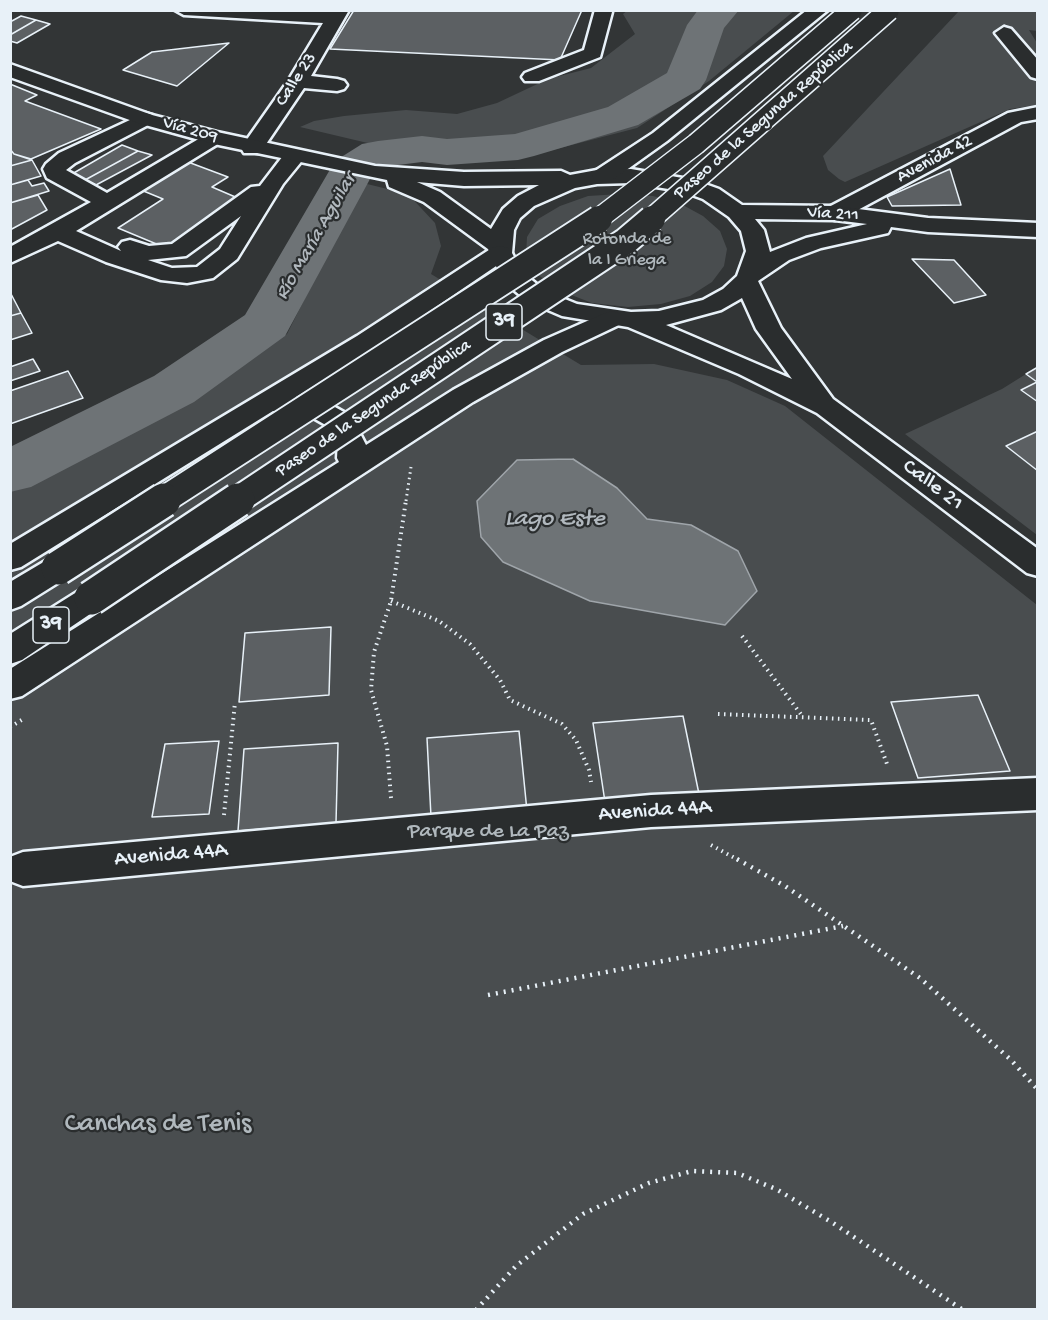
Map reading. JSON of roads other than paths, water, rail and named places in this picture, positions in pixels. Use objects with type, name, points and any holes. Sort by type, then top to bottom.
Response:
[{"type":"main road","points":[[184,10],[338,14]]},
{"type":"main road","points":[[600,177],[660,137],[819,10]]},
{"type":"main road","name":"Paseo de la Segunda República","points":[[10,598],[590,226],[696,144],[852,10]]},
{"type":"main road","name":"Paseo de la Segunda República","points":[[10,651],[626,241],[889,10]]},
{"type":"main road","points":[[532,77],[593,53],[603,12]]},
{"type":"main road","name":"Calle 23","points":[[252,148],[298,81],[338,14]]},
{"type":"main road","points":[[1004,33],[1038,73]]},
{"type":"main road","points":[[1017,48],[1038,50]]},
{"type":"main road","name":"Vía 209","points":[[10,70],[145,119],[252,148],[375,173],[464,179],[600,177]]},
{"type":"main road","points":[[298,81],[337,85]]},
{"type":"main road","name":"Avenida 42","points":[[835,213],[1015,117],[1038,113]]},
{"type":"main road","points":[[100,207],[55,173],[54,169],[67,158],[145,119]]},
{"type":"main road","points":[[10,256],[58,232],[214,138]]},
{"type":"main road","points":[[100,207],[89,220],[97,233],[147,253],[162,254],[178,251],[303,158]]},
{"type":"main road","name":"Vía 209","points":[[375,173],[432,196],[499,250]]},
{"type":"main road","points":[[600,177],[660,178],[711,194],[737,212],[752,230],[758,251],[749,276],[712,305],[660,319],[621,320],[570,311],[536,296],[512,276],[499,250],[502,230],[511,214],[526,201],[546,189],[600,177]]},
{"type":"main road","points":[[58,232],[114,256],[170,275],[187,276],[204,273],[229,254],[274,181]]},
{"type":"main road","name":"Vía 211","points":[[737,212],[835,213],[928,225],[1038,230]]},
{"type":"main road","name":"Vía 211","points":[[749,276],[792,251],[850,233],[928,225]]},
{"type":"main road","points":[[10,559],[419,309],[499,250]]},
{"type":"main road","name":"Calle 21","points":[[749,276],[756,304],[780,346],[827,407]]},
{"type":"main road","points":[[10,686],[342,472],[514,367],[621,320]]},
{"type":"main road","name":"Calle 21","points":[[621,320],[748,368],[827,407],[1038,565]]},
{"type":"main road","points":[[264,405],[288,404],[314,407],[341,422],[352,441],[353,449],[352,456],[342,472]]},
{"type":"main road","name":"Avenida 44A","points":[[23,869],[651,811],[1038,794]]},
{"type":"water","name":"Lago Este","points":[[573,459],[617,488],[647,519],[691,525],[738,551],[757,591],[725,625],[590,601],[503,562],[481,537],[477,501],[517,460]]},
{"type":"waterway","name":"Río María Aguilar","points":[[10,472],[174,389],[266,325],[351,171],[378,154],[422,149],[447,152],[518,147],[623,116],[685,80],[706,25],[720,10]]},
{"type":"park label","name":"Rotonda de la I Griega","points":[[627,250]]},
{"type":"park label","name":"Parque de La Paz","points":[[488,833]]},
{"type":"park label","name":"Canchas de Tenis","points":[[158,1126]]}]
